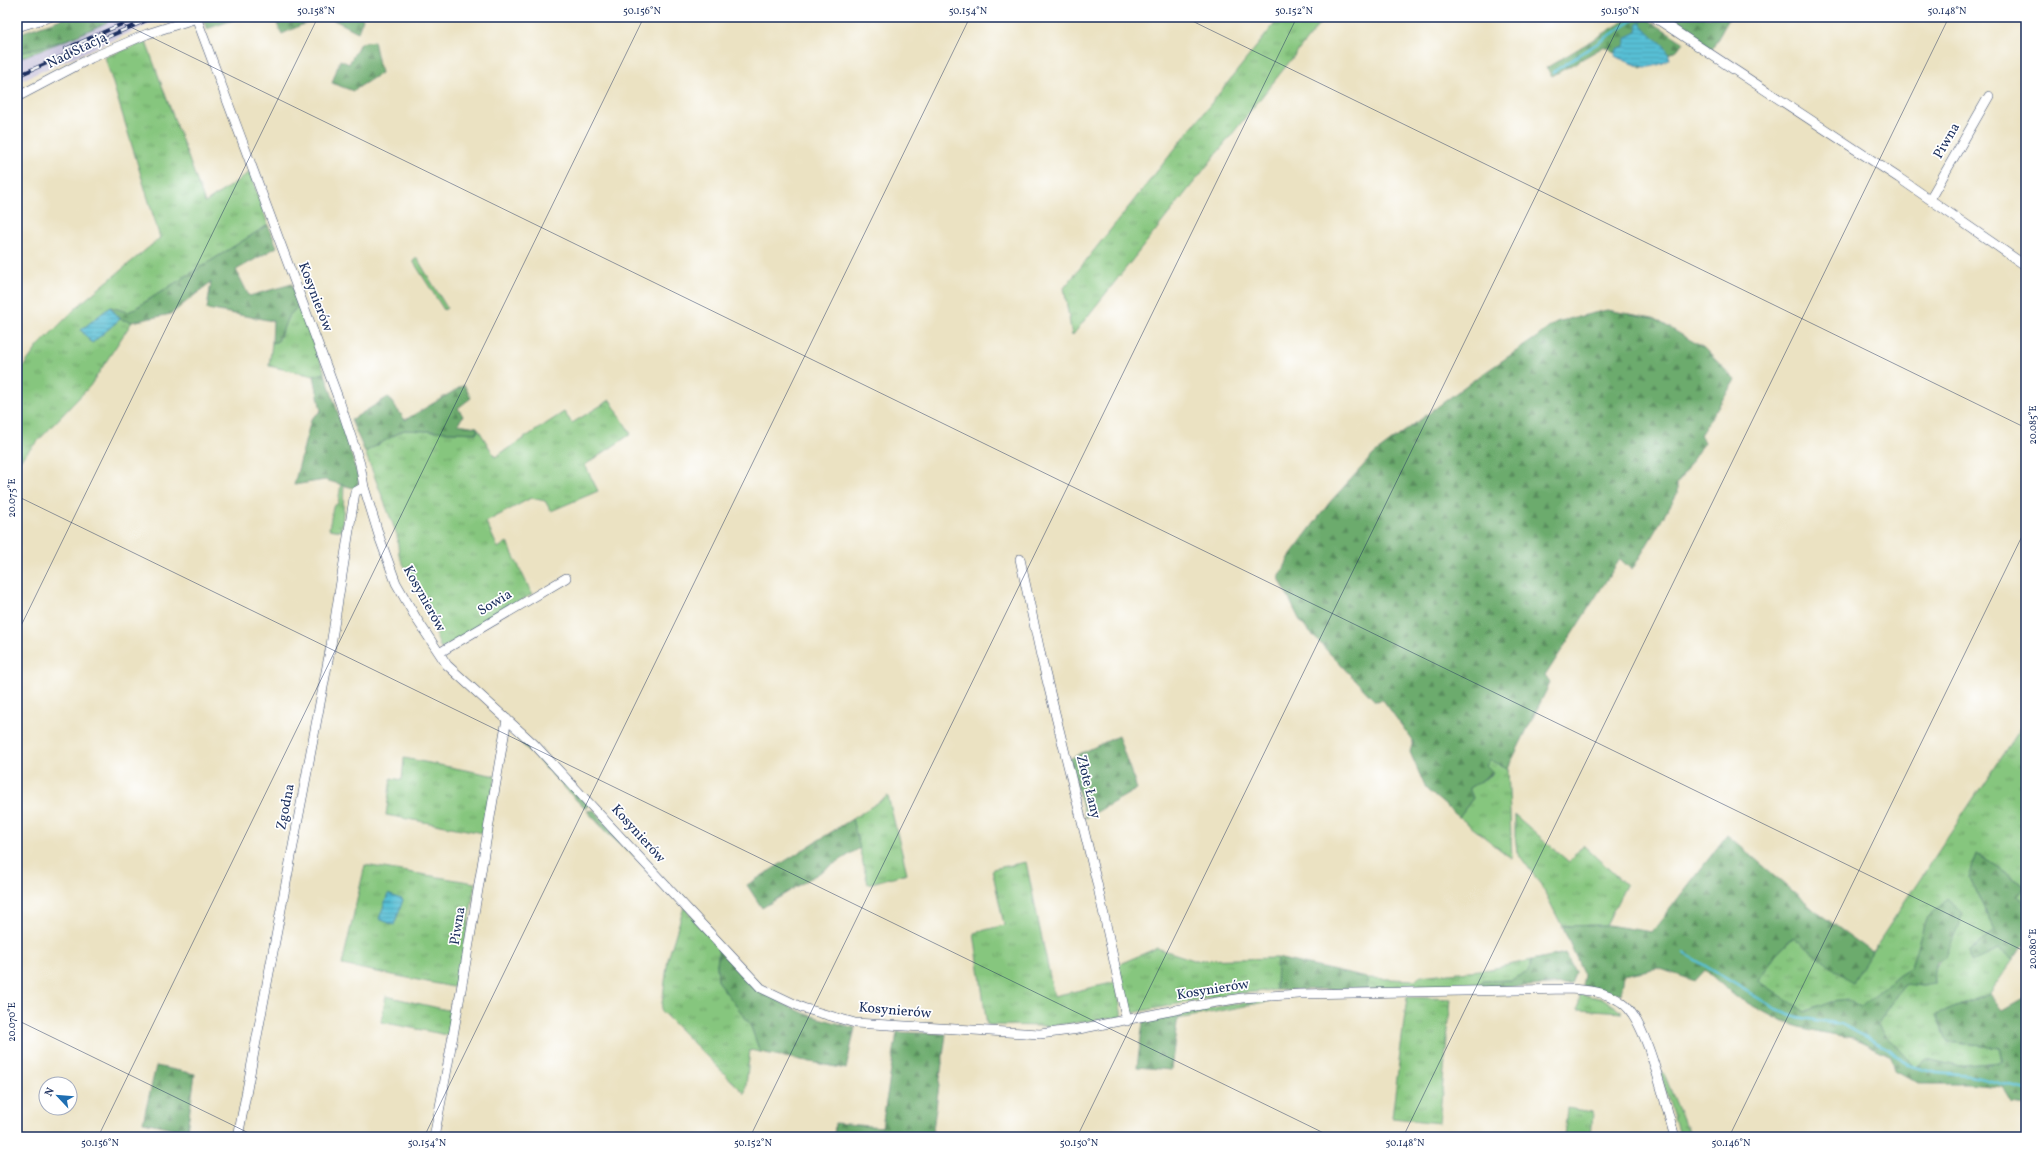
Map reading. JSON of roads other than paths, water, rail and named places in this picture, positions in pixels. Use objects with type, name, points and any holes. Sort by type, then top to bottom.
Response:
[{"type":"street","points":[[17,27],[50,17]]},
{"type":"street","points":[[1654,17],[1930,199],[2026,266]]},
{"type":"street","name":"Nad Stacją","points":[[17,97],[98,55],[148,34],[197,18]]},
{"type":"street","name":"Kosynierów","points":[[197,18],[340,403],[360,464],[364,487],[380,539],[396,584],[447,665],[508,719],[591,803],[761,988],[803,1008],[855,1023],[1040,1034],[1079,1030],[1192,1006],[1242,998],[1299,994],[1568,989],[1589,990],[1606,994],[1622,1002],[1641,1028],[1674,1137]]},
{"type":"street","name":"Piwna","points":[[1930,199],[1989,96]]},
{"type":"street","name":"Zgodna","points":[[238,1137],[331,645],[355,492],[364,487]]},
{"type":"street","name":"Złote Łany","points":[[1020,560],[1041,656],[1097,883],[1127,1021]]},
{"type":"street","name":"Sowia","points":[[439,653],[566,578]]},
{"type":"street","name":"Piwna","points":[[434,1137],[454,1040],[486,835],[508,719]]},
{"type":"water","points":[[1641,21],[1648,32],[1664,46],[1670,59],[1666,62],[1646,67],[1622,60],[1615,56],[1617,49],[1624,46],[1627,37],[1637,32],[1638,23]]},
{"type":"water","points":[[110,307],[120,319],[92,343],[81,330]]},
{"type":"water","points":[[388,894],[403,900],[394,925],[379,919]]},
{"type":"waterway","points":[[1553,72],[1638,17]]},
{"type":"waterway","points":[[1684,953],[1776,1009],[1797,1017],[1841,1024],[1889,1049],[1907,1065],[1937,1073],[1971,1076],[2026,1090]]},
{"type":"railway","points":[[65,49],[138,17]]},
{"type":"railway","points":[[17,76],[154,17]]}]
